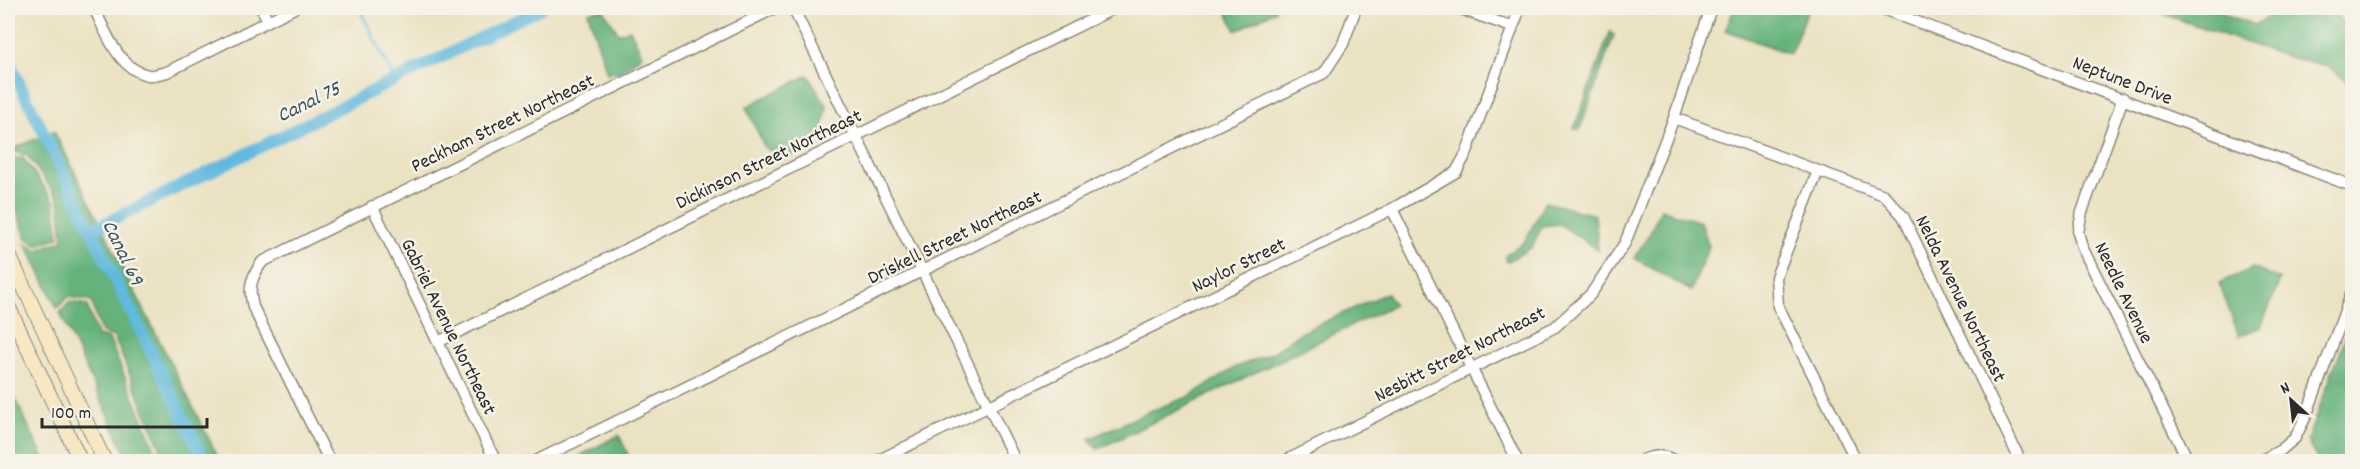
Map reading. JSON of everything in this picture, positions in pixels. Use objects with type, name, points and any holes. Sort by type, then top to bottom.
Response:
[{"type":"main road","points":[[8,253],[105,462]]},
{"type":"main road","points":[[8,306],[81,462]]},
{"type":"street","points":[[94,8],[114,47],[130,68],[150,75],[167,72],[294,8]]},
{"type":"street","points":[[261,8],[268,20]]},
{"type":"street","name":"Peckham Street Northeast","points":[[330,462],[249,293],[252,276],[262,262],[775,8]]},
{"type":"street","points":[[794,8],[1016,462]]},
{"type":"street","name":"Dickinson Street Northeast","points":[[438,342],[1115,8]]},
{"type":"street","name":"Driskell Street Northeast","points":[[534,462],[1324,73],[1343,44],[1356,8]]},
{"type":"street","points":[[1458,8],[1512,27]]},
{"type":"street","name":"Naylor Street","points":[[874,462],[1392,209],[1456,172],[1466,154],[1520,8]]},
{"type":"street","name":"Nesbitt Street Northeast","points":[[1283,462],[1555,327],[1591,294],[1625,243],[1674,118],[1712,8]]},
{"type":"street","name":"Neptune Drive","points":[[1880,8],[2352,186]]},
{"type":"street","name":"Needle Avenue","points":[[2123,98],[2082,212],[2078,232],[2082,247],[2189,462]]},
{"type":"street","name":"Nelda Avenue Northeast","points":[[1674,118],[1884,195],[1903,216],[2021,462]]},
{"type":"street","points":[[1818,171],[1776,277],[1778,306],[1857,462]]},
{"type":"street","name":"Gabriel Avenue Northeast","points":[[372,206],[496,462]]},
{"type":"street","points":[[1392,209],[1518,462]]},
{"type":"street","points":[[2258,462],[2281,450],[2295,438],[2306,416],[2352,292]]},
{"type":"street","points":[[1639,462],[1648,457],[1669,456],[1677,462]]},
{"type":"green space","points":[[1225,8],[1276,8],[1276,10],[1236,31]]},
{"type":"green space","points":[[1735,8],[1809,8],[1790,54],[1725,30]]},
{"type":"green space","points":[[2151,8],[2221,8],[2224,14],[2255,25],[2282,8],[2333,8],[2352,34],[2352,86],[2328,66],[2288,57],[2154,11]]},
{"type":"green space","points":[[603,9],[619,34],[630,29],[642,55],[620,72],[607,73],[588,12]]},
{"type":"green space","points":[[1610,32],[1614,35],[1580,129],[1574,129]]},
{"type":"green space","points":[[808,75],[827,106],[821,137],[787,159],[765,148],[746,107]]},
{"type":"green space","points":[[54,131],[220,461],[166,461],[114,337],[101,332],[92,303],[89,300],[68,297],[57,308],[26,243],[38,250],[63,240],[59,199],[27,155],[12,152],[8,155],[8,151]]},
{"type":"green space","points":[[12,158],[23,158],[54,201],[59,237],[37,245],[26,237],[14,204],[8,195],[8,163]]},
{"type":"green space","points":[[1545,202],[1595,215],[1598,250],[1559,224],[1542,226],[1532,247],[1507,262],[1505,256],[1525,241]]},
{"type":"green space","points":[[1661,209],[1701,222],[1709,246],[1691,291],[1634,258],[1649,235]]},
{"type":"green space","points":[[2253,268],[2280,280],[2261,327],[2239,336],[2219,283]]},
{"type":"green space","points":[[1387,293],[1394,305],[1098,449],[1089,439],[1150,411],[1188,397],[1236,367],[1272,353],[1300,333]]},
{"type":"green space","points":[[70,302],[87,305],[97,336],[109,339],[160,461],[129,461],[60,313]]},
{"type":"green space","points":[[2352,319],[2352,461],[2318,461],[2307,441]]},
{"type":"green space","points":[[8,383],[45,461],[8,461]]},
{"type":"green space","points":[[619,435],[631,461],[584,461],[581,455]]},
{"type":"waterway","points":[[359,8],[395,80]]},
{"type":"waterway","name":"Canal 75","points":[[92,230],[541,8]]},
{"type":"waterway","name":"Canal 69","points":[[8,60],[205,462]]}]
